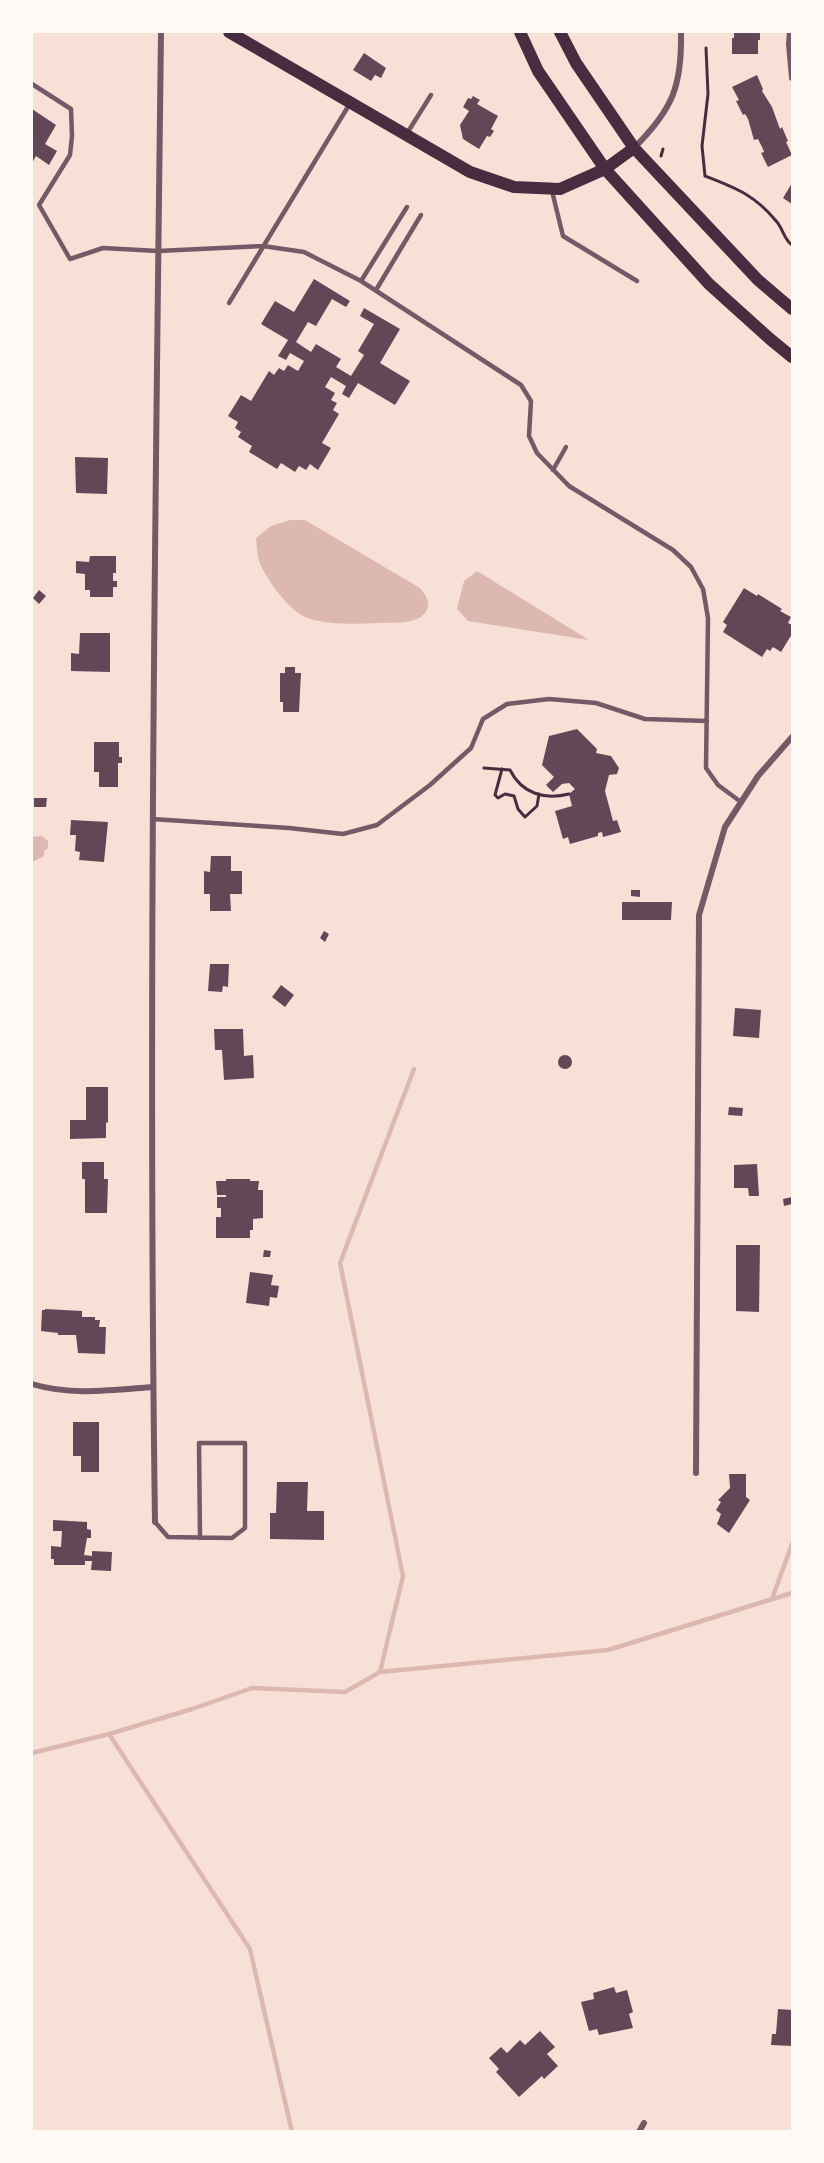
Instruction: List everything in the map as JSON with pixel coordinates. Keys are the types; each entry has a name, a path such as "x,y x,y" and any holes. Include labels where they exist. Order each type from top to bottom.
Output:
{"main road":[{"path":"229,32 470,172 514,187 560,189 605,169 634,148"},
{"path":"520,32 538,71 605,169 709,284 792,357"},
{"path":"560,32 576,63 634,148 758,280 792,309"}],"street":[{"path":"155,1522 152,819 160,32"},
{"path":"634,148 658,123 672,99 682,59 681,32"},
{"path":"790,32 792,78"},
{"path":"696,1473 699,915 725,826 758,776 792,737"},
{"path":"32,1384 50,1390 98,1391 153,1387"},
{"path":"639,2132 644,2123"}],"lane":[{"path":"32,84 71,109 70,155 39,205 70,259 103,248 158,251 263,246 304,252 376,290 521,385 531,401 529,436 537,453 568,486 674,550 691,567 703,589 708,618 706,768 718,785 741,802"},
{"path":"406,135 431,95"},
{"path":"229,303 351,103"},
{"path":"551,188 563,236 637,281"},
{"path":"361,281 407,207"},
{"path":"376,290 421,215"},
{"path":"553,470 566,447"},
{"path":"152,819 343,834 377,825 430,784 471,748 483,719 507,704 549,699 596,703 645,719 707,721"},
{"path":"155,1522 168,1537 200,1538 232,1539 245,1528 245,1443 200,1443 200,1538"}],"path":[{"path":"706,48 708,94 702,146 705,176 748,193 777,222 792,245"},
{"path":"484,768 510,770 524,789 539,794 555,797 569,794"},
{"path":"502,769 495,795 498,798 506,794 514,796 518,809 525,817 537,807 539,794"}],"shaded area":[{"path":"290,520 305,520 420,588 428,601 426,612 408,622 396,623 335,623 302,616 273,586 262,568 257,552 256,538 271,526"},
{"path":"477,571 589,640 468,621 457,609 464,581"},
{"path":"42,836 48,841 48,848 44,851 44,856 32,862 32,837"}],"building":[{"path":"734,32 760,32 758,54 732,54"},
{"path":"364,53 386,68 381,78 375,75 371,81 353,70"},
{"path":"757,75 780,129 782,127 792,155 768,167 761,153 764,152 763,149 758,139 754,140 748,119 745,114 743,115 736,101 739,100 732,87"},
{"path":"473,96 480,100 477,104 498,116 491,129 494,131 490,137 487,136 479,149 463,139 460,125 469,111 463,107 468,98 471,99"},
{"path":"32,109 56,125 45,144 57,151 49,165 36,156 32,163"},
{"path":"792,183 792,204 783,198"},
{"path":"314,279 350,301 346,307 332,299 316,326 308,322 296,342 311,352 316,344 341,359 336,367 351,376 364,355 358,351 374,324 360,316 364,308 400,329 380,363 410,381 395,405 358,383 349,398 342,394 346,386 331,377 325,387 335,393 331,400 337,403 333,410 339,414 322,443 331,448 318,470 310,464 306,470 299,466 295,472 281,463 277,469 249,452 252,446 238,437 241,432 235,428 238,422 228,416 241,395 251,401 269,371 274,375 279,368 284,371 288,365 298,371 304,361 290,353 286,360 278,356 288,340 261,324 275,301 294,312"},
{"path":"75,457 108,458 107,494 76,493"},
{"path":"90,556 116,556 116,573 113,573 113,581 117,581 117,587 113,587 113,597 90,597 90,590 85,590 85,574 76,573 76,561 89,562"},
{"path":"744,588 757,596 758,594 791,617 788,623 792,625 792,634 781,652 773,647 770,651 767,649 762,657 723,632 727,625 723,622"},
{"path":"39,590 46,596 39,604 33,598"},
{"path":"80,633 110,633 110,672 71,671 71,653 79,654"},
{"path":"285,667 295,667 295,673 301,673 299,712 283,712 283,702 280,702 280,673 285,673"},
{"path":"577,729 597,749 596,753 611,756 619,768 617,774 609,775 605,791 613,821 617,820 621,832 603,837 602,832 598,833 598,836 570,844 568,837 563,839 555,811 572,806 569,794 575,789 569,783 562,784 553,792 546,785 554,777 542,765 549,736"},
{"path":"94,742 119,742 119,757 122,757 122,763 118,763 118,787 99,787 99,772 94,772"},
{"path":"34,798 47,798 46,807 34,807"},
{"path":"71,820 108,822 104,862 79,860 80,852 75,851 76,835 70,835"},
{"path":"211,856 231,856 231,871 242,871 242,894 230,894 231,911 210,911 210,894 204,894 204,871 210,872"},
{"path":"631,890 640,890 640,897 631,896"},
{"path":"622,902 672,902 671,920 622,920"},
{"path":"324,931 329,934 325,942 320,938"},
{"path":"210,964 229,964 228,987 223,986 222,992 208,991"},
{"path":"281,985 294,995 285,1007 272,997"},
{"path":"735,1008 761,1010 759,1038 733,1036"},
{"path":"214,1029 243,1029 244,1056 253,1055 254,1078 224,1080 222,1050 215,1050"},
{"path":"562,1055 568,1055 572,1062 568,1069 562,1069 558,1065 558,1059"},
{"path":"86,1087 108,1087 106,1138 70,1139 70,1120 86,1120"},
{"path":"729,1107 743,1108 742,1116 728,1115"},
{"path":"82,1162 104,1162 104,1179 108,1179 107,1213 85,1213 85,1179 82,1179"},
{"path":"757,1164 759,1196 749,1196 748,1188 734,1188 734,1165"},
{"path":"226,1179 259,1181 258,1190 263,1190 263,1218 253,1219 250,1238 216,1238 216,1217 221,1217 221,1208 217,1208 217,1197 226,1197 226,1195 217,1195 216,1181 226,1181"},
{"path":"792,1197 792,1204 784,1206 783,1199"},
{"path":"736,1245 760,1245 759,1312 736,1311"},
{"path":"264,1250 271,1251 270,1257 263,1257"},
{"path":"250,1272 273,1275 271,1285 279,1286 277,1298 270,1297 269,1306 246,1303"},
{"path":"42,1310 82,1311 82,1317 95,1317 95,1320 100,1320 99,1327 106,1327 105,1354 78,1353 76,1335 58,1335 58,1333 41,1331"},
{"path":"73,1422 99,1422 99,1472 81,1472 81,1456 73,1456"},
{"path":"729,1474 746,1474 746,1497 750,1500 729,1533 717,1524 721,1514 716,1510 721,1502 718,1500 730,1488"},
{"path":"277,1482 308,1482 307,1511 324,1511 324,1540 270,1539 270,1513 276,1513"},
{"path":"53,1520 87,1522 87,1529 91,1530 91,1538 87,1538 84,1555 92,1556 92,1551 112,1552 111,1571 91,1570 92,1561 85,1561 85,1565 54,1565 54,1559 51,1559 51,1546 61,1547 62,1531 53,1531"},
{"path":"614,1987 616,1993 627,1990 633,2012 629,2014 633,2028 599,2035 597,2029 589,2031 581,2002 594,1999 593,1993"},
{"path":"778,2009 792,2010 792,2046 771,2045 772,2034 776,2034"},
{"path":"540,2031 555,2047 547,2054 558,2066 544,2079 542,2076 519,2097 496,2072 499,2069 489,2058 501,2047 507,2053 520,2040 525,2045"}],"waterway":[{"path":"380,1672 403,1576 340,1263 414,1069"},
{"path":"772,1599 792,1544"},
{"path":"32,1753 109,1734 252,1688 345,1692 380,1672 608,1650 792,1593"},
{"path":"109,1734 250,1949 292,2132"}]}
